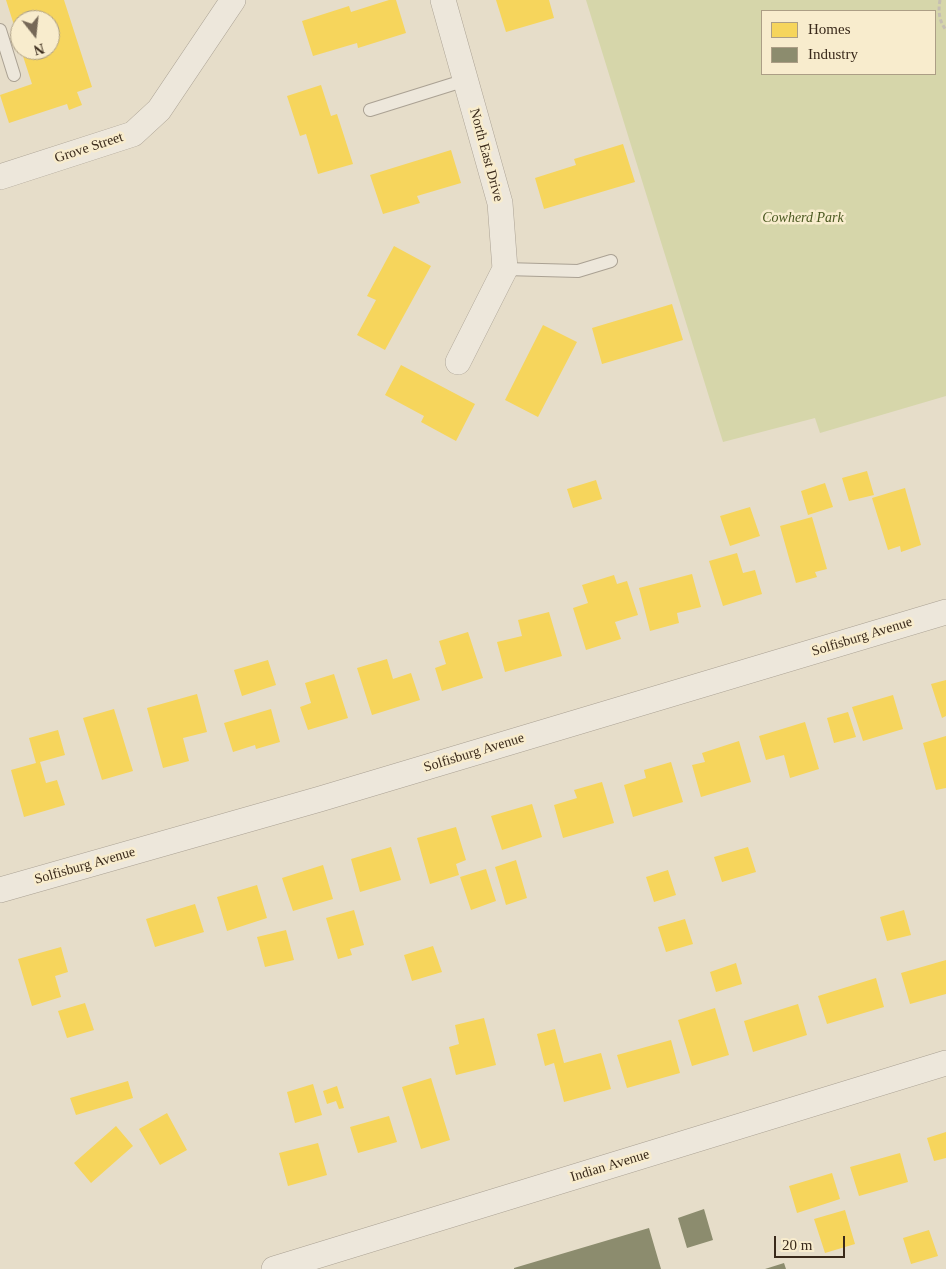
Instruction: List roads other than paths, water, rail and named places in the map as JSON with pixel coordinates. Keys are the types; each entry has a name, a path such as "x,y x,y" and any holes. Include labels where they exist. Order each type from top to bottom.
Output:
{"street":[{"name":"Grove Street","path":"0,177 133,134 158,110 233,0"},
{"name":"North East Drive","path":"443,0 500,203 505,269"},
{"path":"458,362 505,269"},
{"name":"Solfisburg Avenue","path":"0,890 320,799 946,612"},
{"name":"Indian Avenue","path":"274,1269 946,1063"}],"lane":[{"path":"0,30 14,75"},
{"path":"370,110 466,80"},
{"path":"505,269 578,271 612,261"}],"park label":[{"name":"Cowherd Park","path":"803,218"}]}
